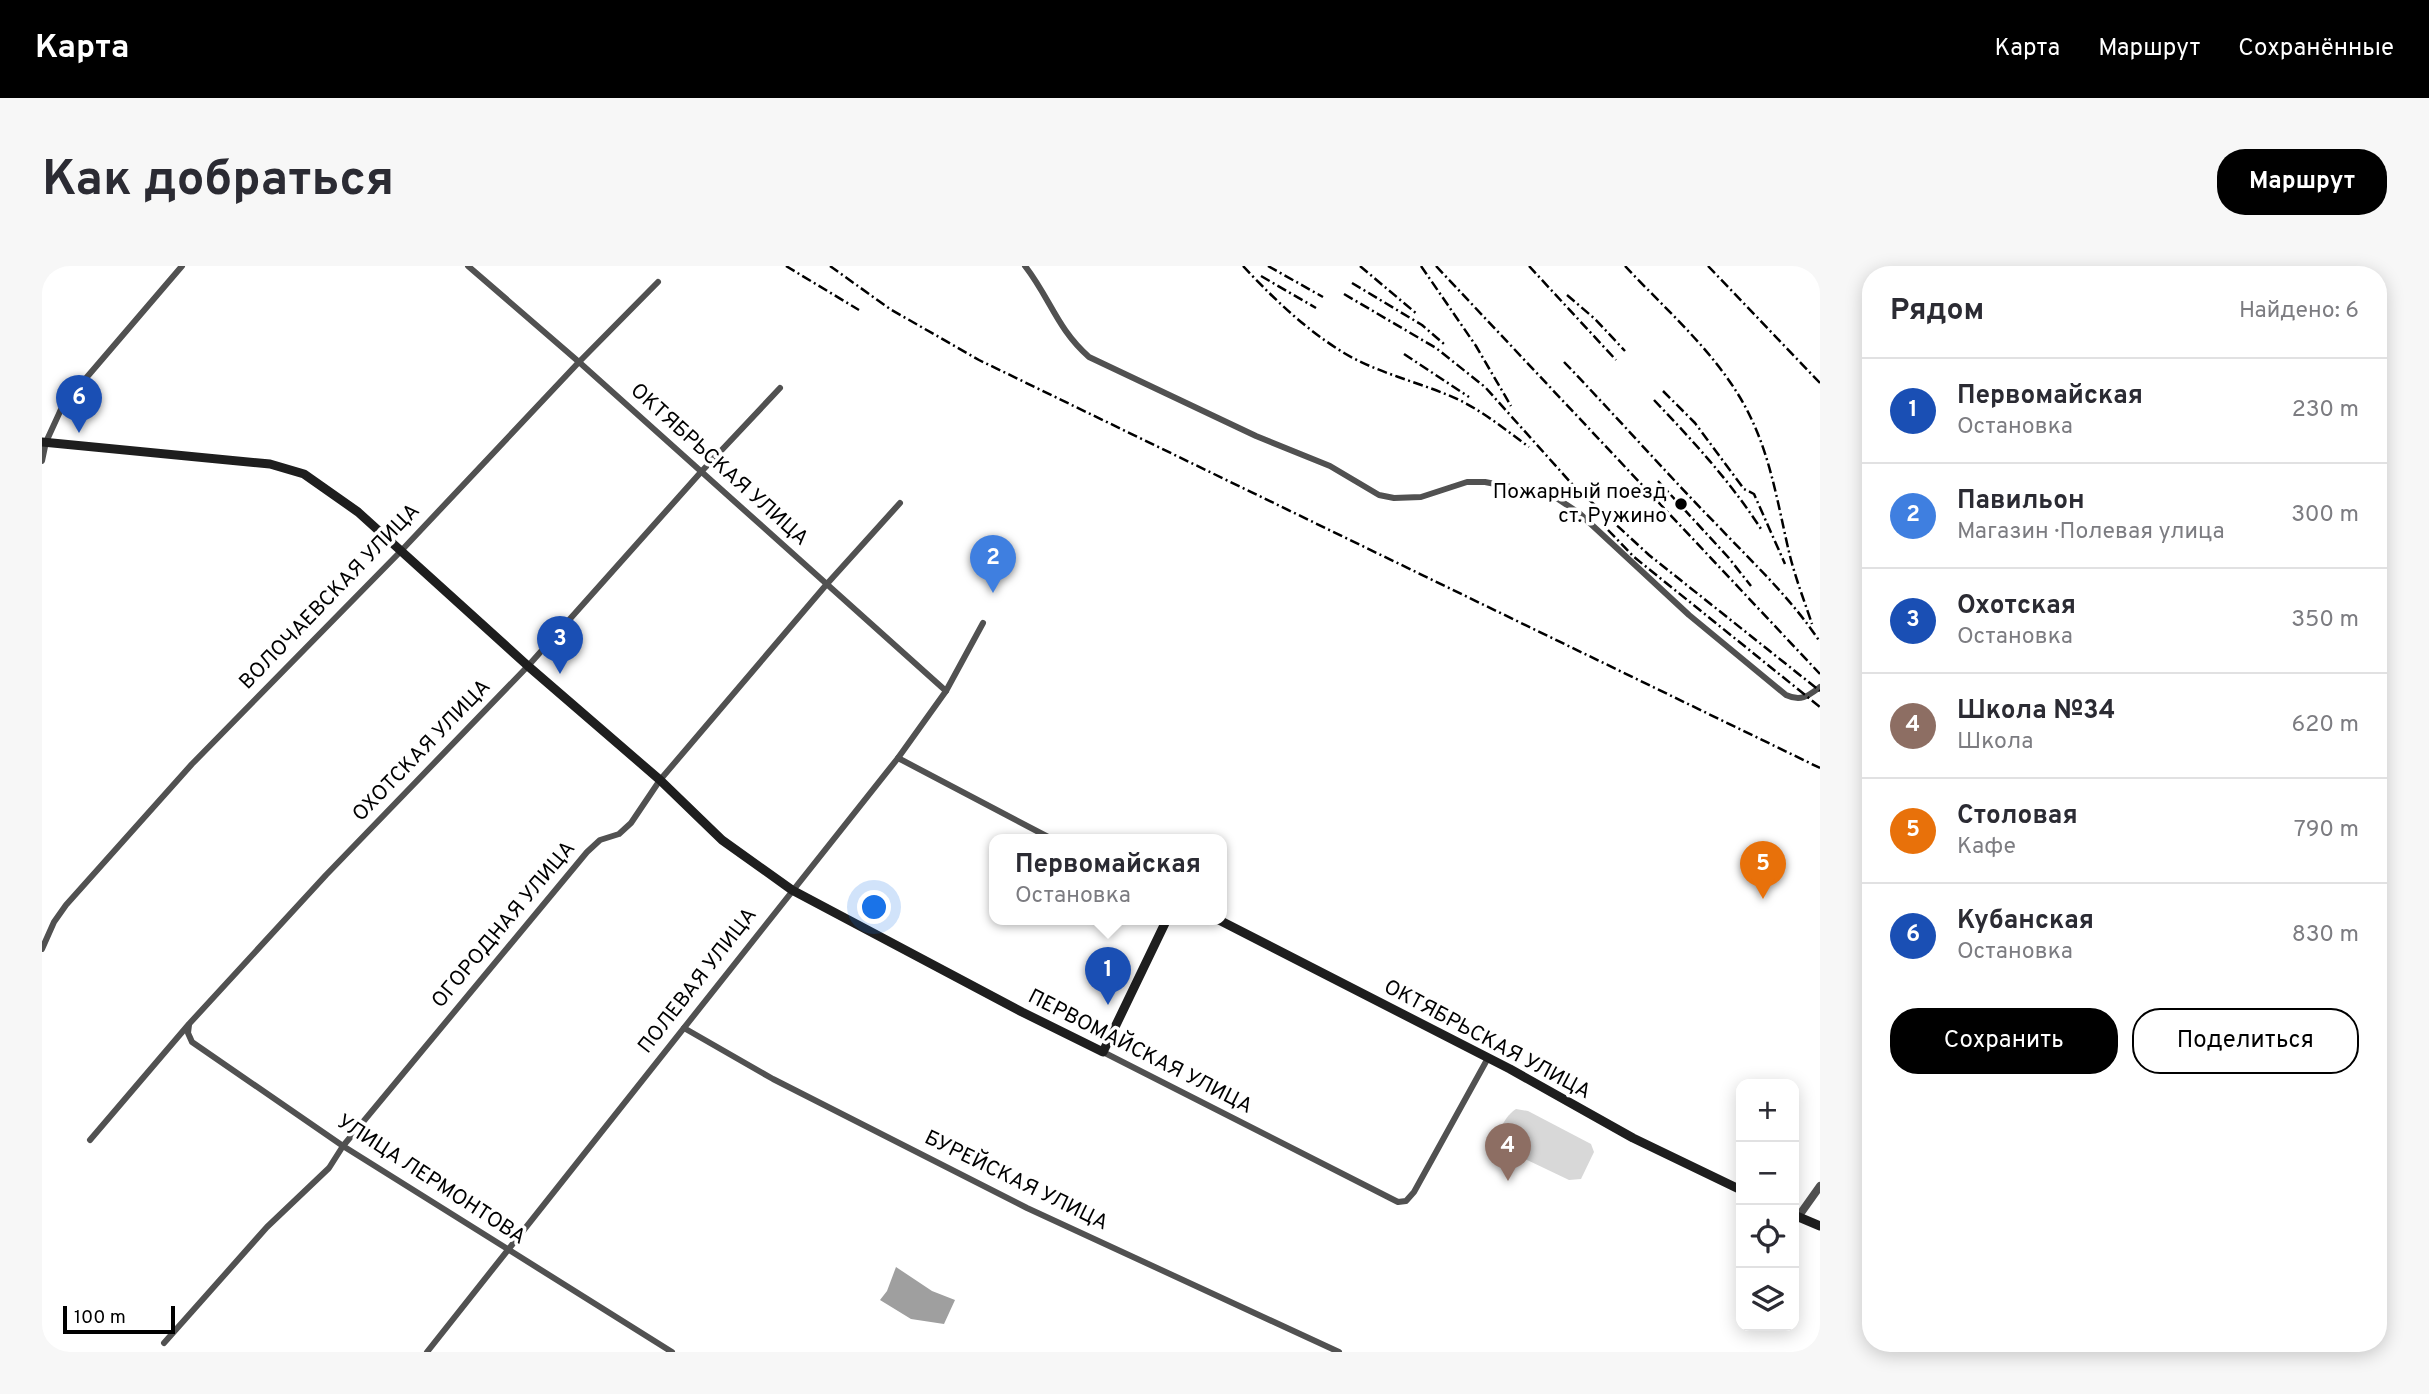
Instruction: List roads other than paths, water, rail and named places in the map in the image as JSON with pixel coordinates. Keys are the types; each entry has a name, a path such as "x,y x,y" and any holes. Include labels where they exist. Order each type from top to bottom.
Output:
{"main road":[{"name":"ПЕРВОМАЙСКАЯ УЛИЦА","path":"44,442 270,464 296,470 313,479 358,512 528,666 660,780 722,839 792,890 1103,1052"},
{"name":"ОКТЯБРЬСКАЯ УЛИЦА","path":"1227,924 1488,1058 1633,1138 1736,1188"},
{"path":"1103,1052 1164,925"},
{"path":"1799,1217 1820,1226"}],"street":[{"path":"42,461 44,442 63,405 182,266"},
{"name":"ОКТЯБРЬСКАЯ УЛИЦА","path":"468,266 946,691"},
{"path":"1026,266 1067,336 1089,357 1256,436 1330,466 1379,495 1394,498 1421,497 1467,482 1552,495 1579,513 1689,615 1786,695 1805,699 1820,687"},
{"name":"ВОЛОЧАЕВСКАЯ УЛИЦА","path":"42,949 54,922 66,905 192,764 401,551 658,282"},
{"name":"ОХОТСКАЯ УЛИЦА","path":"90,1140 189,1024 326,875 528,666 701,472 780,388"},
{"name":"ОГОРОДНАЯ УЛИЦА","path":"164,1343 267,1227 329,1167 343,1146 587,852 600,840 619,834 631,823 660,780 826,585 900,503"},
{"name":"ПОЛЕВАЯ УЛИЦА","path":"427,1352 898,758 946,691 983,623"},
{"path":"898,758 1042,834"},
{"name":"УЛИЦА ЛЕРМОНТОВА","path":"189,1024 188,1033 192,1042 343,1146 671,1352"},
{"name":"БУРЕЙСКАЯ УЛИЦА","path":"684,1028 774,1079 1027,1208 1339,1352"},
{"name":"ПЕРВОМАЙСКАЯ УЛИЦА","path":"1103,1052 1398,1202 1406,1201 1414,1192 1488,1058"},
{"path":"1799,1212 1820,1186"}],"railway":[{"path":"786,266 859,310"},
{"path":"830,266 890,309 979,360 1820,768"},
{"path":"1243,266 1290,313 1344,353 1382,371 1459,400 1490,418 1529,447"},
{"path":"1268,266 1323,297"},
{"path":"1360,266 1417,314"},
{"path":"1421,266 1476,346 1511,406"},
{"path":"1436,266 1820,674"},
{"path":"1529,266 1616,360"},
{"path":"1625,266 1709,354 1749,414 1768,465 1791,561 1812,624"},
{"path":"1708,266 1820,383"},
{"path":"1261,276 1316,308"},
{"path":"1352,283 1422,325 1444,344"},
{"path":"1344,294 1436,348 1485,387 1572,484 1649,555 1820,691"},
{"path":"1567,295 1595,319 1625,351"},
{"path":"1404,354 1469,397"},
{"path":"1564,362 1772,582 1820,642"},
{"path":"1663,391 1695,423 1744,489 1754,494 1785,564"},
{"path":"1654,400 1724,478 1761,529"},
{"path":"1658,481 1751,586"},
{"path":"1608,530 1634,557 1820,707"}],"place":[{"name":"Кубанская","path":"79,433"},
{"name":"Пожарный поезд ст. Ружино","path":"1681,504"},
{"name":"Павильон","path":"993,593"},
{"name":"Охотская","path":"560,674"},
{"name":"Столовая","path":"1763,899"},
{"name":"Первомайская","path":"1108,1005"},
{"name":"Школа №34","path":"1508,1181"}]}
